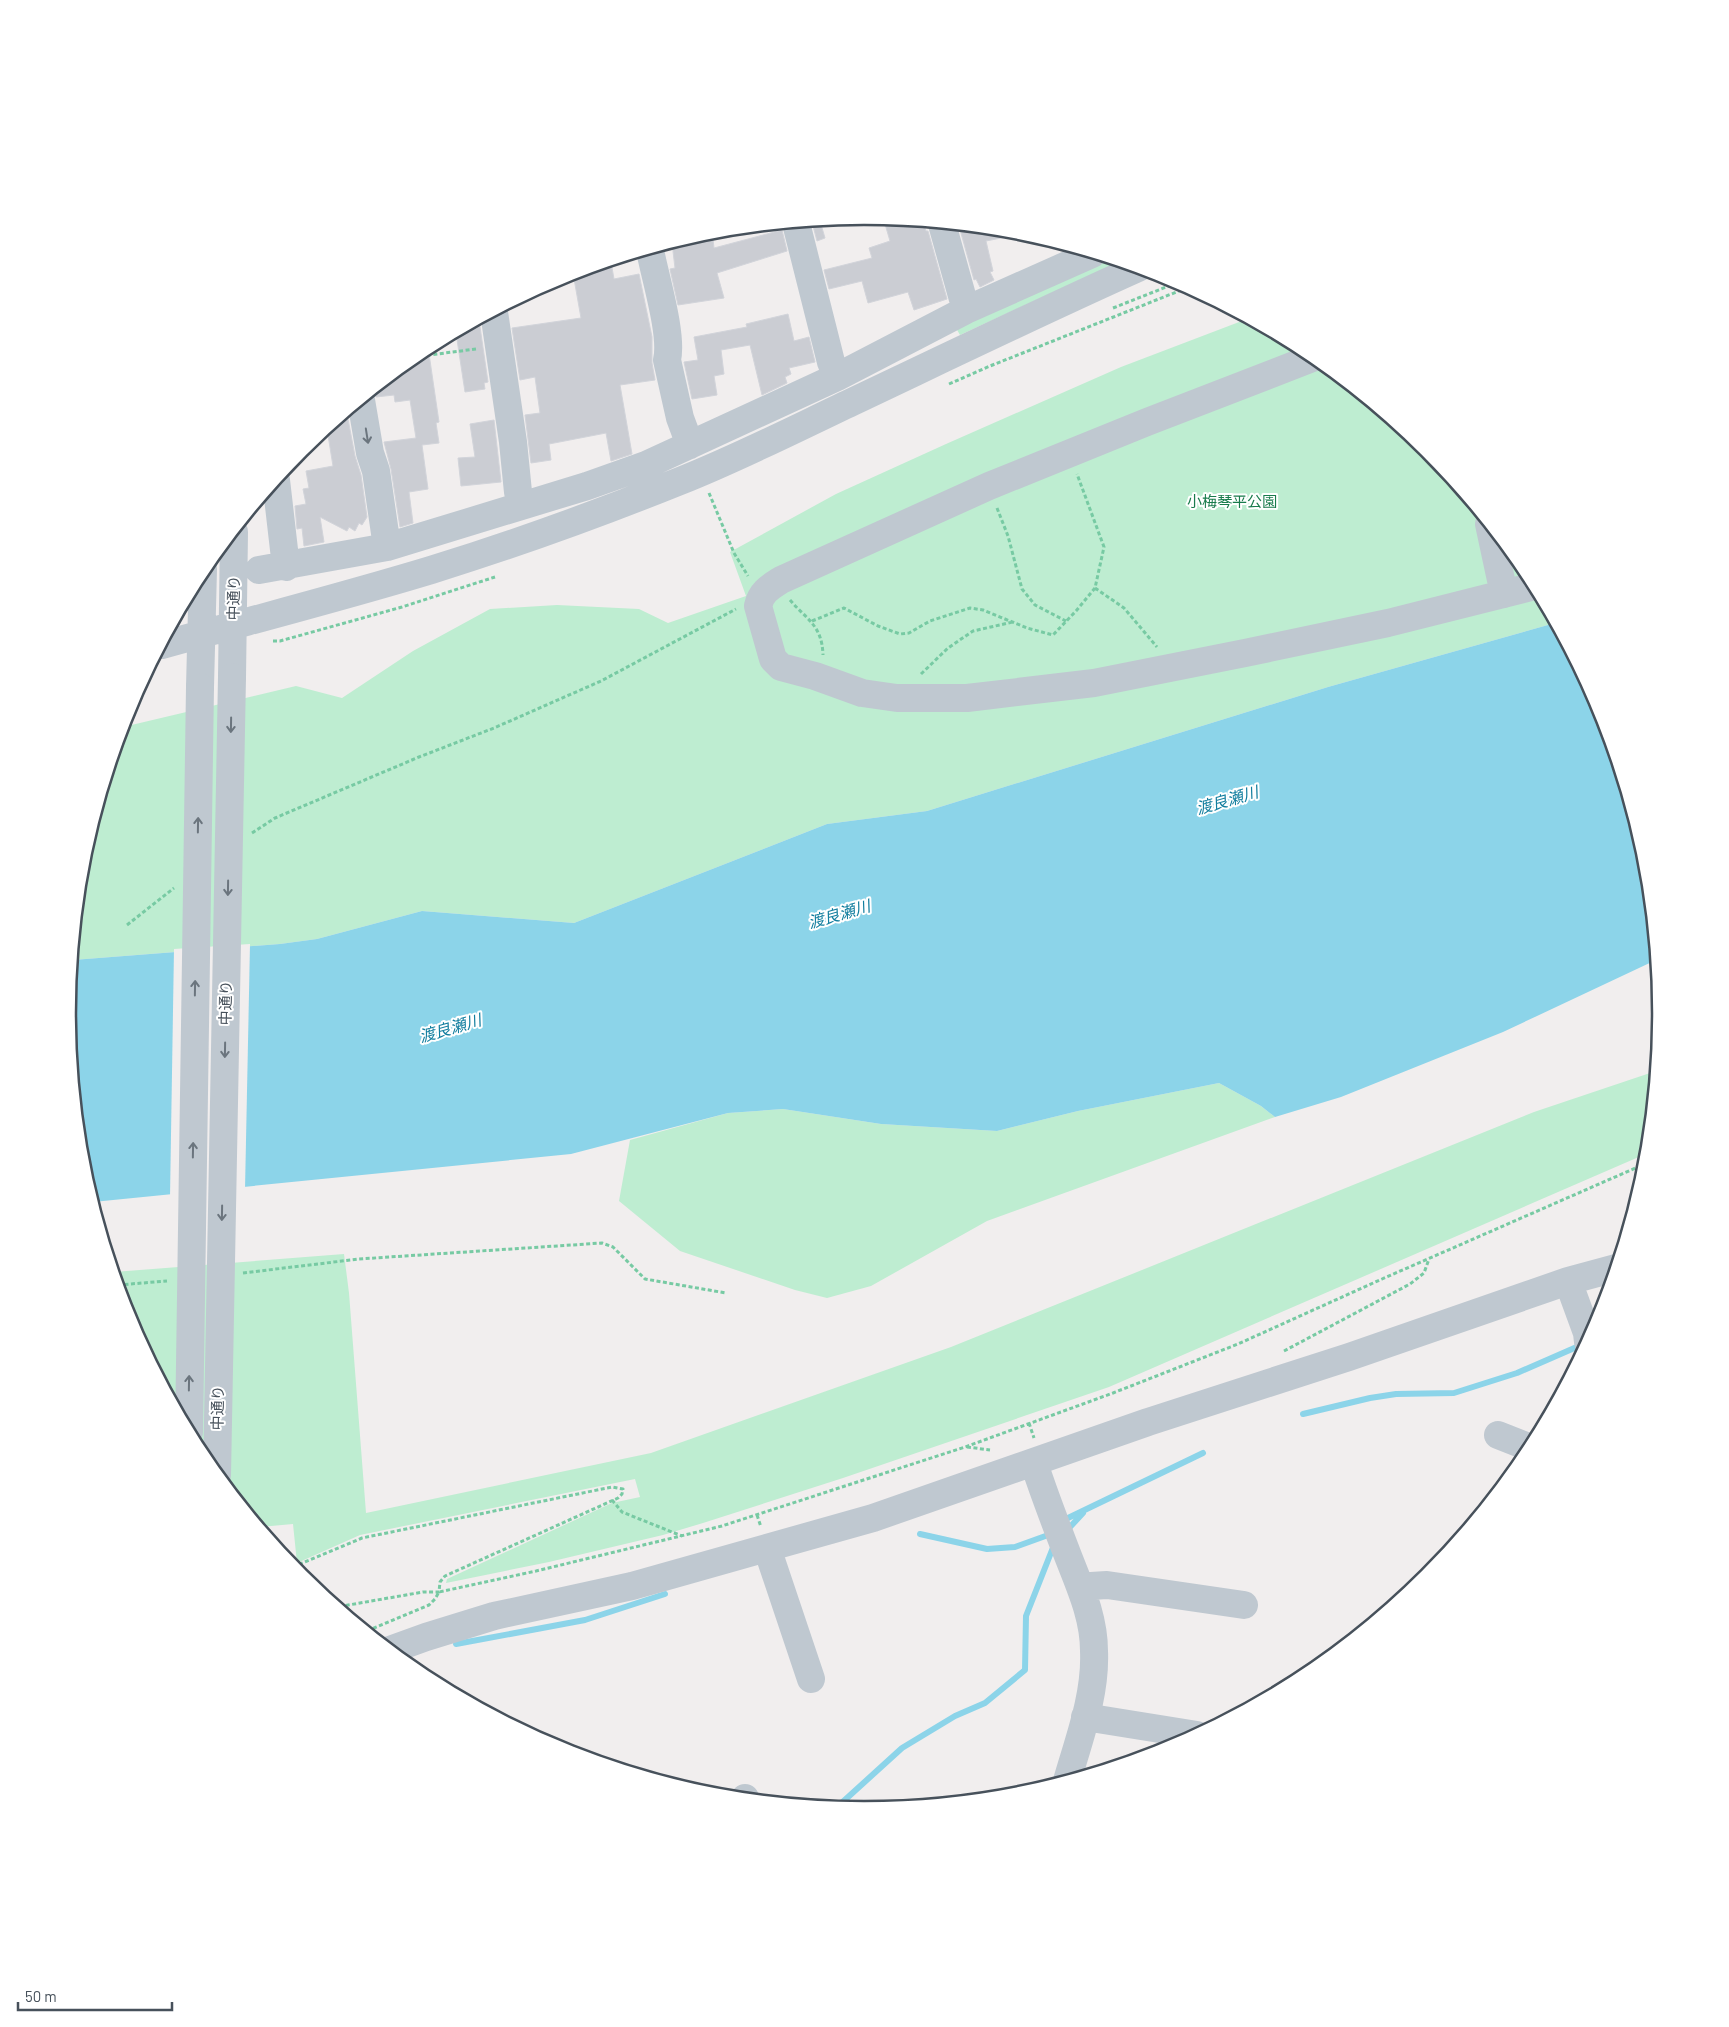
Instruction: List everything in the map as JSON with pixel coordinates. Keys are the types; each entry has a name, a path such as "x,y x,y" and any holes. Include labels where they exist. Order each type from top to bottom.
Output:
{"street":[{"path":"797,229 831,362 837,377"},
{"path":"944,230 966,310"},
{"path":"651,255 669,352 667,360 680,418 690,445"},
{"path":"259,570 286,567 387,547 587,486 646,464 837,377 966,310 1085,257"},
{"path":"170,643 233,624 269,617 474,556 552,530 680,481 736,458 1031,316 1130,272"},
{"path":"495,318 513,442 518,492 524,505"},
{"path":"1306,361 989,486 781,580 764,592 760,597 758,606 773,659 781,667 815,676 862,693 897,698 967,698 1094,683 1172,668 1379,625 1527,588"},
{"path":"362,407 370,453 376,471 387,547"},
{"path":"277,489 286,567"},
{"path":"1492,536 1504,594"},
{"name":"中通り","path":"217,1463 234,541"},
{"name":"中通り","path":"189,1419 203,586"},
{"path":"397,1647 426,1636 494,1616 632,1586 764,1536 873,1518 1148,1422 1350,1357 1568,1281 1610,1270"},
{"path":"1568,1281 1586,1329"},
{"path":"1498,1435 1524,1445"},
{"path":"1034,1463 1082,1590 1092,1626 1094,1652 1092,1679 1085,1717 1069,1775"},
{"path":"764,1536 811,1679"},
{"path":"1082,1590 1091,1586 1107,1585 1244,1605"},
{"path":"1085,1717 1185,1733"}],"path":[{"path":"432,355 499,346"},
{"path":"812,621 844,608 878,626 900,634 909,633 930,621 970,608 983,610 1053,635 1095,588 1104,547 1069,453"},
{"path":"989,486 1008,536 1022,589 1035,605 1066,621"},
{"path":"252,834 275,818 601,682 760,597 734,553 711,496"},
{"path":"781,580 783,592 796,608 812,621 819,633 823,652 822,664 815,676"},
{"path":"1095,588 1124,608 1172,668"},
{"path":"918,698 918,677 925,668 935,662 948,648 973,631 1013,622"},
{"path":"127,925 175,887"},
{"path":"345,1606 423,1592 439,1592 536,1572 682,1537 758,1515 965,1447 1238,1344 1638,1167"},
{"path":"238,1273 359,1259 602,1243 613,1247 645,1278 726,1293"},
{"path":"1278,1355 1410,1284 1424,1273 1430,1258"},
{"path":"125,1284 169,1280"},
{"path":"1029,1423 1032,1432"},
{"path":"300,1564 362,1538 612,1487 622,1489 622,1494 612,1500 445,1576 440,1582 436,1600 429,1606 373,1629"},
{"path":"612,1500 622,1512 682,1537"},
{"path":"758,1515 764,1536"}],"green space":[{"path":"1102,262 1112,265 960,335 956,328"},
{"name":"小梅琴平公園","path":"1241,321 1259,331 1302,358 1344,388 1422,456 1490,534 1520,576 1550,624 1328,687 927,811 827,824 574,923 422,911 317,939 280,944 78,960 91,860 103,809 131,725 296,686 342,698 413,651 490,609 557,605 639,609 668,623 746,596 730,552 836,494 1121,367"},
{"path":"1650,1073 1640,1157 1109,1387 843,1478 663,1535 549,1562 446,1583 447,1579 612,1503 640,1497 635,1479 360,1535 299,1562 297,1560 293,1524 267,1526 239,1493 209,1451 182,1408 136,1315 120,1272 344,1254 349,1293 366,1513 651,1453 951,1347 1534,1112"},
{"path":"1219,1083 1261,1106 1275,1117 987,1221 871,1286 827,1298 795,1290 680,1251 619,1201 630,1140 728,1113 783,1109 881,1124 997,1131 1078,1111"}],"water":[{"name":"渡良瀬川","path":"1550,624 1593,712 1611,760 1626,809 1638,860 1646,911 1651,962 1503,1032 1341,1097 1275,1117 1261,1106 1219,1083 1078,1111 997,1131 881,1124 783,1109 728,1113 571,1154 99,1201 91,1167 83,1116 78,1065 76,1014 78,960 280,944 317,939 422,911 574,923 827,824 927,811 1328,687"}],"pier":[{"path":"250,944 245,1190 170,1197 174,949"}],"building":[{"path":"886,226 925,228 928,231 947,299 914,310 908,292 868,303 862,281 829,289 824,270 872,258 869,248 890,241"},
{"path":"813,227 822,227 825,238 817,241"},
{"path":"782,230 787,251 717,273 724,298 678,305 670,269 675,268 673,249 713,240 714,248"},
{"path":"960,231 1003,238 986,241 993,271 990,272 994,280 980,287 976,279 974,280"},
{"path":"612,267 614,279 639,274 652,337 652,363 655,380 620,385 632,454 611,461 606,433 549,444 551,460 531,463 525,415 540,413 535,377 520,380 512,328 581,318 574,281"},
{"path":"788,314 794,341 809,337 815,362 789,368 791,374 785,377 787,383 762,395 750,345 721,350 724,374 714,376 717,395 692,399 684,362 698,360 694,337 747,327 746,324"},
{"path":"480,326 488,382 484,383 485,389 465,392 457,339"},
{"path":"429,356 439,422 436,423 439,443 422,445 428,489 409,492 413,523 400,527 391,469 384,442 416,438 410,400 395,402 394,395 376,397 385,388"},
{"path":"347,419 361,475 367,517 362,525 359,523 355,531 349,527 347,531 320,517 324,542 304,546 302,528 297,529 295,506 306,504 303,489 309,488 306,471 333,466 328,436"},
{"path":"494,420 501,482 461,486 458,458 475,457 470,424"}],"waterway":[{"path":"1303,1414 1370,1398 1396,1394 1454,1393 1517,1373 1578,1346"},
{"path":"1068,1518 1203,1453"},
{"path":"1070,1527 1083,1513"},
{"path":"920,1534 987,1549 1015,1547 1051,1534"},
{"path":"843,1801 902,1748 955,1716 985,1703 1025,1670 1026,1616 1054,1545"},
{"path":"456,1644 585,1620 665,1594"}]}
